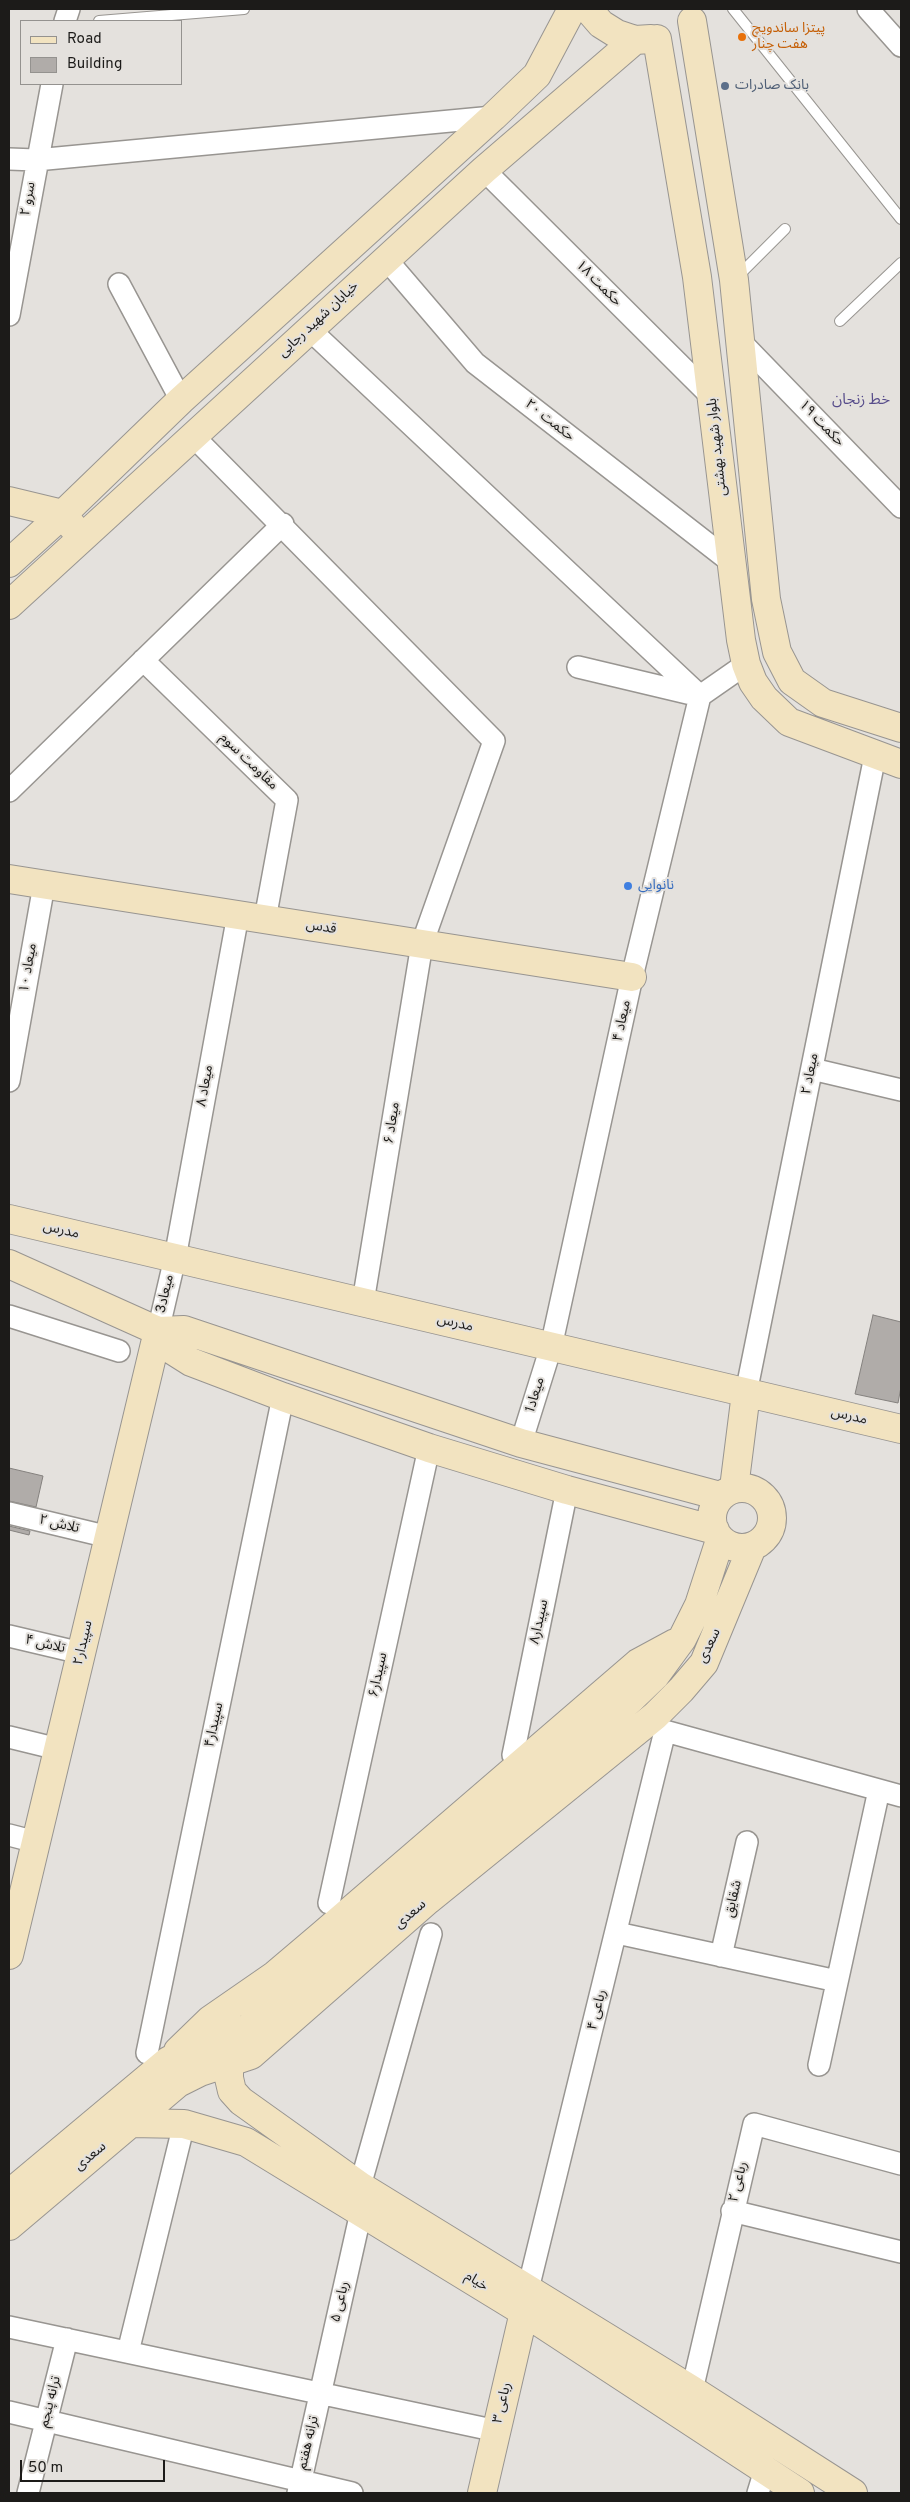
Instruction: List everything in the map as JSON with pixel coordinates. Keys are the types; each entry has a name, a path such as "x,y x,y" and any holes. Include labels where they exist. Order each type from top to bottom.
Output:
{"street":[{"path":"9,563 63,514 181,400 537,75 572,9"},
{"path":"588,9 601,24 617,34 646,39"},
{"path":"868,9 901,46"},
{"path":"697,15 734,280 766,599 777,652 792,682 823,703 901,728"},
{"name":"خیابان شهید رجایی","path":"9,605 484,170 646,39 676,33 697,15"},
{"name":"بلوار شهید بهشتی","path":"646,39 697,277 713,398 731,562 746,664 753,682 764,698 789,722 875,756 901,764"},
{"name":"سرو ۲","path":"9,314 36,160 52,85"},
{"path":"9,159 36,160 493,117"},
{"name":"حکمت ۱۸","path":"484,170 713,398"},
{"name":"حکمت ۲۰","path":"386,259 475,363 731,562"},
{"path":"697,277 734,280"},
{"path":"119,284 181,400"},
{"path":"309,329 700,696"},
{"name":"حکمت ۱۹","path":"741,342 901,506"},
{"path":"9,791 283,524 194,437"},
{"path":"9,501 63,514 82,538"},
{"name":"میعاد ۶","path":"283,524 494,741 422,944 363,1302"},
{"name":"مقاومت سوم","path":"143,660 287,800 265,919"},
{"path":"578,667 700,696 746,664"},
{"name":"میعاد ۴","path":"551,1347 632,977 700,696"},
{"name":"میعاد ۲","path":"746,1393 875,756"},
{"name":"قدس","path":"9,879 632,977"},
{"name":"میعاد ۱۰","path":"9,1081 44,884"},
{"name":"میعاد ۸","path":"175,1258 238,915"},
{"path":"812,1069 901,1090"},
{"name":"مدرس","path":"9,1220 901,1429"},
{"name":"میعاد3","path":"158,1331 175,1258"},
{"path":"9,1264 158,1331 184,1330 521,1443 727,1492 753,1489 767,1500 773,1518 767,1535 752,1546 734,1548 718,1535 712,1526 712,1510 727,1492 746,1393"},
{"path":"9,1316 119,1350"},
{"path":"158,1331 172,1350 191,1362 284,1397 429,1448 718,1535"},
{"name":"سپیدار۲","path":"9,1955 158,1331"},
{"name":"میعاد1","path":"521,1443 551,1347"},
{"name":"سپیدار۴","path":"158,2057 284,1397"},
{"name":"سپیدار۶","path":"329,1903 429,1448"},
{"name":"سپیدار۸","path":"513,1755 567,1490"},
{"name":"تلاش ۲","path":"9,1513 109,1537"},
{"name":"سعدی","path":"9,2194 158,2057 227,2039 248,2028 630,1700 655,1676 682,1639 699,1605 718,1535"},
{"name":"سعدی","path":"9,2226 178,2083 200,2072 229,2064 251,2055 428,1900 629,1739 662,1710 704,1663 752,1546"},
{"name":"تلاش ۴","path":"9,1636 81,1654"},
{"name":"رباعی ۴","path":"526,2301 665,1731 879,1790"},
{"path":"9,1738 58,1749"},
{"path":"819,2065 879,1790 901,1796"},
{"path":"9,1835 36,1842"},
{"name":"شقایق","path":"721,1956 747,1842"},
{"path":"617,1933 837,1981"},
{"name":"رباعی ۵","path":"320,2393 361,2199 431,1934"},
{"name":"خیام","path":"229,2064 229,2078 232,2091 241,2101 361,2199"},
{"path":"220,2133 234,2120 241,2101"},
{"path":"249,2144 256,2125 266,2121"},
{"name":"خیام","path":"131,2123 184,2124 220,2133 249,2144 361,2199 526,2301 692,2390 820,2484 853,2493"},
{"path":"128,2352 184,2124"},
{"name":"رباعی ۲","path":"692,2390 732,2211 754,2124 901,2164"},
{"path":"732,2211 901,2252"},
{"name":"خیام","path":"526,2301 761,2482 800,2493"},
{"name":"رباعی ۳","path":"482,2493 526,2301"},
{"path":"9,2327 496,2431"},
{"name":"ترانه پنجم","path":"28,2493 67,2339"},
{"name":"ترانه هفتم","path":"299,2487 320,2393"},
{"path":"9,2412 299,2487 352,2493"}],"lane":[{"path":"111,20 244,9"},
{"path":"733,9 901,219"},
{"path":"734,280 785,229"},
{"path":"840,321 901,263"}],"building":[{"path":"873,1315 901,1322 901,1387 898,1403 855,1394"},
{"path":"9,1468 43,1476 36,1507 9,1501"},
{"path":"9,1526 30,1531 29,1535 9,1530"}],"place":[{"name":"پیتزا ساندویچ هفت چنار","path":"742,37"},
{"name":"بانک صادرات","path":"725,86"},
{"name":"نانوایی","path":"628,886"}],"district":[{"name":"خط زنجان","path":"861,401"}]}
